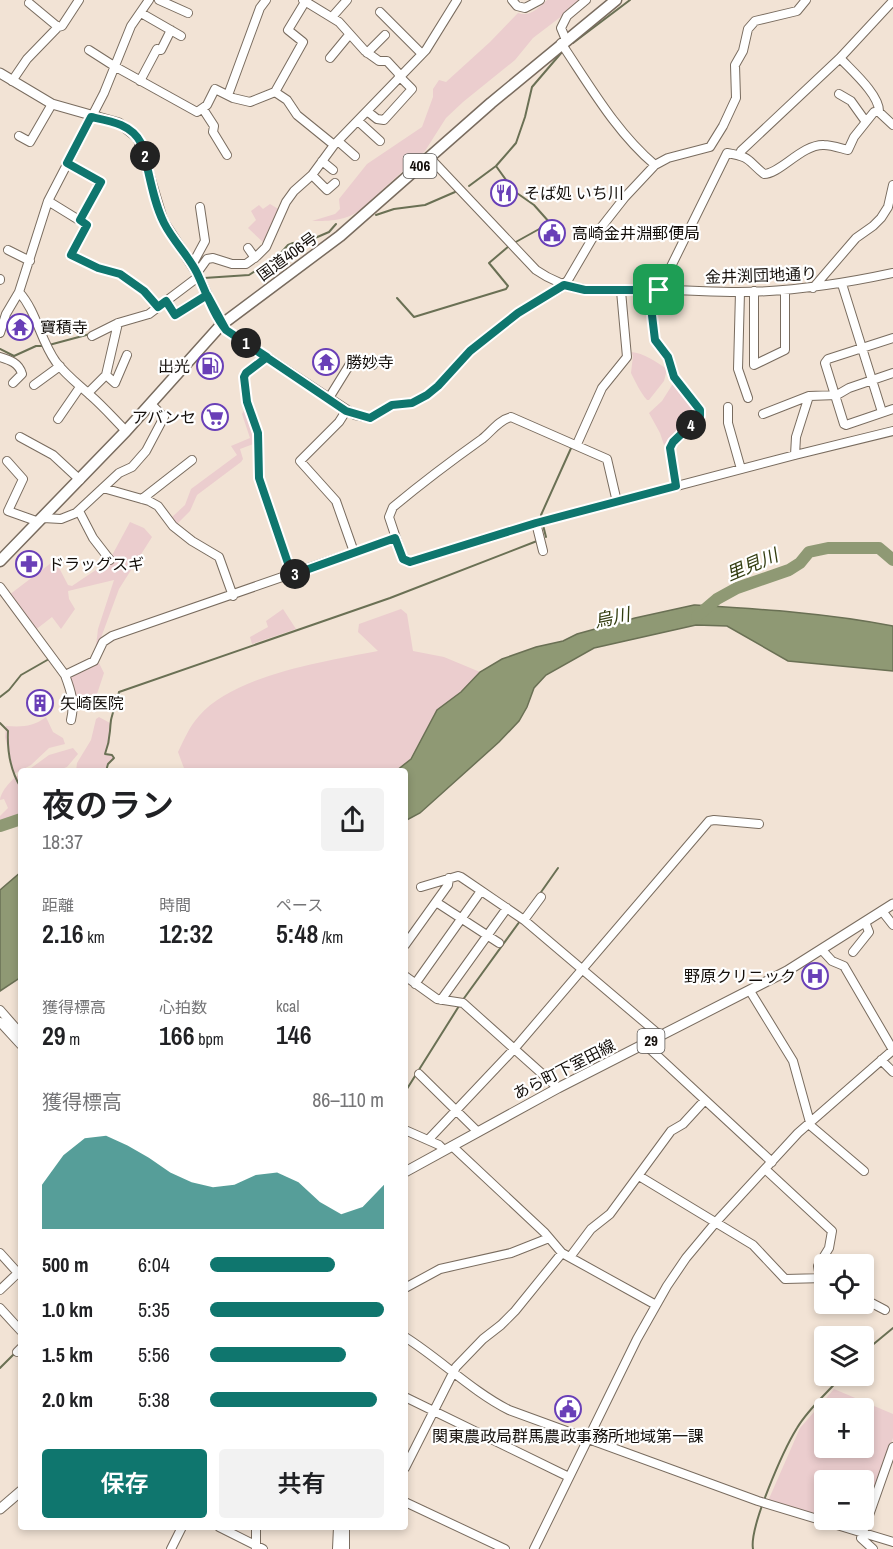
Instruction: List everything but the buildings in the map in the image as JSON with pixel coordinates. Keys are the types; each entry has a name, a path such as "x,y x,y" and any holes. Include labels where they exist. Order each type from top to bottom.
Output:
{"highway":[{"name":"国道406号","path":"0,561 126,431 221,325 340,236 564,41 616,0"}],"main road":[{"path":"0,73 52,104 91,117 119,123 138,138 164,221 196,272 221,325"},
{"name":"あら町下室田線","path":"408,1170 558,1088 750,991 822,950 893,904"},
{"path":"0,1509 18,1494"}],"street":[{"path":"12,81 27,59 58,27 62,26 79,0"},
{"path":"0,333 3,312 19,292 48,201 104,93 131,26 148,0"},
{"path":"159,0 188,14"},
{"path":"228,95 260,8 266,0"},
{"path":"332,17 347,0"},
{"path":"92,336 118,324 149,314 166,301 207,260 213,258 232,264 246,264 255,258 266,247 286,202 312,175 337,143 422,54 457,0"},
{"path":"512,0 517,6 525,9 540,0"},
{"path":"586,0 564,20 561,28 564,41 620,131 655,165"},
{"path":"221,325 346,411 370,418 392,405 416,402 438,386 464,356 510,319 564,285 596,233 655,165 668,158 710,147 736,98 735,65 743,51 750,25 755,21 797,11 806,0"},
{"path":"739,155 840,58 893,1"},
{"path":"89,50 140,81 197,111 203,109 214,89 250,102 275,92 303,42 288,30 308,2 339,22 349,35 379,62 387,61 412,89 384,120 377,119 368,111"},
{"path":"29,3 58,27"},
{"path":"380,12 422,54"},
{"path":"141,13 181,36"},
{"path":"140,81 157,49 161,50 171,30"},
{"path":"330,58 349,35"},
{"path":"368,53 386,35"},
{"path":"840,58 863,82 880,105 879,112"},
{"path":"275,92 287,100 297,115 356,156"},
{"path":"838,94 851,101 866,122"},
{"path":"19,136 30,142 52,104"},
{"path":"203,109 214,126 213,132 227,155"},
{"path":"676,486 670,448 673,442 700,416 700,410 674,377 668,357 655,340 651,307 726,153 750,160 764,174 770,174 790,159 816,146 824,145 848,150 854,137 874,112 879,112"},
{"path":"879,112 893,125"},
{"path":"358,121 380,141"},
{"name":"金井渕団地通り","path":"429,157 536,270 564,285 585,290 740,292 813,288 893,273"},
{"path":"322,161 333,170"},
{"path":"67,163 101,182 80,220"},
{"path":"312,175 327,190 335,183"},
{"path":"813,288 856,238 881,218 888,207 893,185"},
{"path":"48,201 87,225 71,255 98,268 120,274 144,291 158,307"},
{"path":"196,272 205,241 200,207"},
{"path":"248,248 255,258"},
{"path":"8,250 30,261"},
{"path":"842,284 882,412"},
{"path":"754,291 754,365 785,350 785,290"},
{"path":"577,444 602,388 627,357 621,291"},
{"path":"19,292 28,302 46,346 60,366 126,431"},
{"path":"740,292 738,369 748,398"},
{"path":"166,301 175,315 207,295"},
{"path":"88,393 106,375 118,324"},
{"path":"893,338 828,359 825,363 837,395 844,424 893,409"},
{"path":"106,375 115,383 127,355"},
{"path":"0,357 12,361 21,370 22,375 13,383"},
{"path":"267,357 244,377 247,402 258,433 259,478 292,575"},
{"path":"329,398 350,364 373,365"},
{"path":"34,385 60,366"},
{"path":"763,414 809,396 837,395 893,373"},
{"path":"58,419 80,387"},
{"path":"795,455 796,437 809,396"},
{"path":"7,461 22,479 8,511 41,520 62,519 79,511 118,473 132,467 146,451 164,417 151,404"},
{"path":"728,407 728,423 741,470"},
{"path":"346,411 339,422 300,461 336,501 354,552"},
{"path":"617,501 608,459 511,417 505,419 484,438 449,462 393,507 389,517 403,559 410,562 617,501 893,431"},
{"path":"20,437 53,454 80,480"},
{"path":"142,499 192,460"},
{"path":"103,488 158,506 173,526 192,541 219,557 233,596"},
{"path":"79,511 93,538 110,560"},
{"path":"536,523 543,551"},
{"path":"65,675 93,661 103,642 112,636 395,538"},
{"path":"0,587 65,675 72,692 74,706 71,720"},
{"path":"428,1140 515,1048 709,821 759,824"},
{"path":"421,887 449,878 461,877 524,920 656,1032 658,1037"},
{"path":"408,941 448,885 449,878"},
{"path":"481,891 409,982 441,1000 463,1003 558,1088"},
{"path":"524,920 541,897"},
{"path":"436,902 499,943"},
{"path":"441,1000 507,908"},
{"path":"882,911 893,925"},
{"path":"853,952 869,932 865,922"},
{"path":"534,1549 656,1305 686,1258 716,1222 809,1123 893,1050 844,966 832,961 822,950"},
{"path":"750,991 793,1061 809,1123 864,1170"},
{"path":"0,1010 18,1031"},
{"path":"0,1022 18,1043"},
{"path":"647,1043 650,1049 772,1162"},
{"path":"881,1060 893,1072"},
{"path":"419,1074 478,1132"},
{"path":"408,1462 453,1371 483,1338 515,1311 591,1229 610,1214 671,1131 683,1124 705,1100"},
{"path":"408,1131 448,1148 566,1255 656,1305"},
{"path":"765,1169 832,1231 829,1248 825,1254"},
{"path":"639,1176 753,1245 785,1279 814,1277"},
{"path":"408,1286 440,1269 511,1253 549,1238"},
{"path":"0,1253 18,1270"},
{"path":"0,1290 18,1274"},
{"path":"874,1304 885,1310"},
{"path":"0,1308 18,1328"},
{"path":"408,1339 509,1410 764,1503 893,1542"},
{"path":"408,1398 569,1477"},
{"path":"873,1549 861,1538 893,1447"},
{"path":"408,1503 505,1549"},
{"path":"171,1549 180,1530"},
{"path":"225,1530 258,1548"},
{"path":"256,1530 258,1548"},
{"path":"337,1549 338,1530"},
{"path":"345,1530 345,1549"}],"shaded area":[{"path":"547,0 580,0 533,38 515,60 446,118 425,151 361,209 344,218 312,221 335,214 340,209 339,199 367,164 422,127 433,97 433,89 439,80 446,82 518,13 531,13"},
{"path":"270,204 280,210 265,244 248,228 256,220 251,211 259,205 263,209"},
{"path":"631,352 645,356 667,369 664,381 649,400 642,394 631,373 633,356"},
{"path":"674,382 696,410 696,414 664,445 649,413 662,401"},
{"path":"246,407 256,443 240,449 243,459 241,462 197,495 190,511 176,525 171,518 185,505 191,489 237,455 231,446 250,438 242,414"},
{"path":"130,522 144,528 152,537 119,589 95,654 98,629 114,580 68,591 69,599 75,609 61,629 52,617 34,631 9,595 55,560 68,585 72,586 109,561"},
{"path":"694,605 818,615 893,626 893,671 788,661 727,626 696,625 594,648 546,675 534,688 519,721 499,742 420,813 408,819 408,768 400,768 411,759 437,710 461,692 480,672 502,659 635,618"},
{"path":"283,609 296,629 252,644 250,637 268,627 266,621"},
{"path":"401,609 407,614 413,651 444,657 480,672 461,692 437,710 410,759 400,768 184,768 178,752 195,720 215,702 234,690 282,672 378,651 358,632 359,624"},
{"path":"99,663 104,673 92,709 76,707 74,690 67,676"},
{"path":"46,717 53,732 63,738 65,744 49,748 31,765 18,768 18,772 14,774 5,737 6,726 27,726"},
{"path":"99,717 110,723 110,743 105,754 114,756 114,760 108,764 107,768 76,768 91,740 96,719"},
{"path":"73,748 78,754 64,768 31,768 49,755"},
{"path":"18,776 18,820 0,826 0,816 8,808 4,799 0,800 1,796"},
{"path":"18,875 18,979 0,991 0,890"},
{"path":"834,1389 855,1398 826,1398"},
{"path":"874,1406 893,1414 893,1438 874,1497 874,1470 814,1470 814,1514 768,1501 800,1428 814,1412 814,1458 874,1458"}],"waterway":[{"path":"573,43 630,0"},
{"path":"469,186 496,166 516,143 532,87 562,52"},
{"path":"496,166 514,191 534,205 550,223 514,243"},
{"path":"376,215 394,209 425,205 455,192"},
{"path":"204,278 249,275 277,257 288,245 308,241 329,232 336,224"},
{"path":"397,298 414,317 506,289 508,286 489,263 509,246"},
{"path":"49,345 90,334"},
{"path":"0,349 14,356 36,346 43,346"},
{"path":"541,515 572,446"},
{"path":"543,525 546,537"},
{"path":"107,768 114,758 112,755 105,754 119,692 390,598 537,541"},
{"name":"里見川","path":"697,616 717,599 737,588 789,570 800,563 809,552 828,548 879,548 893,560"},
{"path":"0,697 21,675 49,659"},
{"path":"0,723 8,731 10,761 18,782"},
{"path":"0,826 18,820"},
{"path":"539,895 558,868"},
{"path":"462,1001 520,921"},
{"path":"408,1087 459,1006"},
{"path":"874,1344 893,1328"},
{"path":"0,1368 15,1353"},
{"path":"753,1549 756,1524 776,1470 791,1438 807,1414 833,1386"}],"place":[{"name":"そば処 いち川","path":"504,193"},
{"name":"高崎金井淵郵便局","path":"552,233"},
{"name":"寶積寺","path":"20,327"},
{"name":"勝妙寺","path":"326,362"},
{"name":"出光","path":"210,366"},
{"name":"アバンセ","path":"215,417"},
{"name":"ドラッグスギ","path":"29,564"},
{"name":"矢崎医院","path":"40,703"},
{"name":"野原クリニック","path":"815,976"},
{"name":"関東農政局群馬農政事務所地域第一課","path":"568,1409"}],"route":[{"path":"659,290 585,290 564,285 518,313 470,351 427,395 416,402 392,405 375,416 364,418 346,411 329,398 267,357 226,330 221,325 207,295 175,315 166,301 158,307 134,282 120,274 98,268 71,255 87,225 80,220 101,182 67,163 91,117 119,123 134,133 141,143 164,221 197,273 221,325 267,357 244,377 247,402 258,433 259,478 292,575 395,538 403,559 410,562 536,523 676,486 670,448 673,442 700,416 700,410 674,377 668,357 655,340 651,307 659,290"}],"water label":[{"name":"烏川","path":"612,618"}]}
